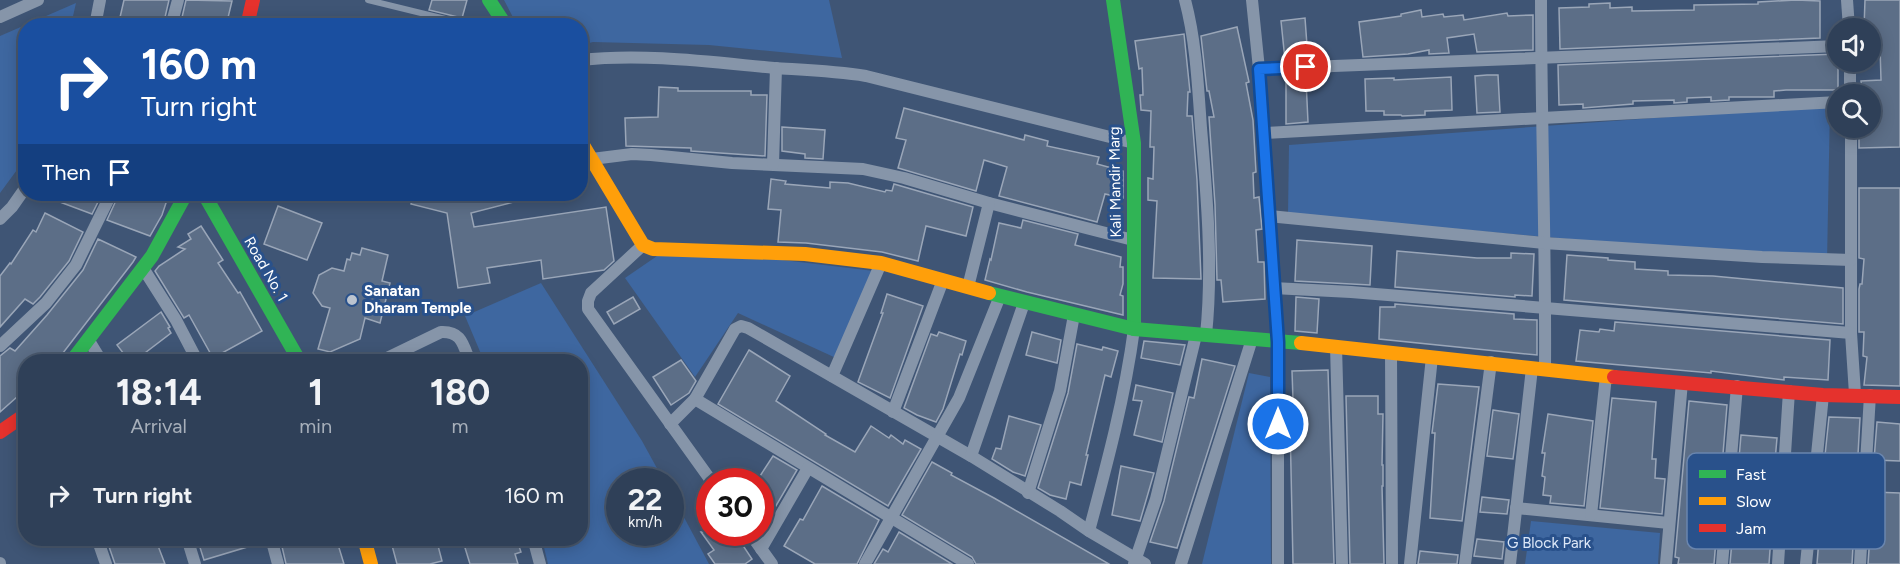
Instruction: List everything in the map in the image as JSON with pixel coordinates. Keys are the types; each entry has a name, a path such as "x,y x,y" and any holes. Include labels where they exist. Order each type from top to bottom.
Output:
{"street":[{"path":"0,16 38,0"},
{"path":"96,18 100,0"},
{"path":"173,18 178,0"},
{"path":"249,18 253,0"},
{"path":"489,0 501,18"},
{"name":"Kali Mandir Marg","path":"1113,0 1134,143 1134,329"},
{"path":"670,424 695,399 735,329 741,326 748,328 971,456 1139,562 1201,335 1208,243 1205,171 1198,87 1189,13 1185,0"},
{"path":"1252,0 1264,133 1278,342 1278,564"},
{"path":"1510,564 1516,508 1539,369 1546,309 1540,119 1541,0"},
{"path":"1847,0 1848,18"},
{"path":"1259,69 1827,46"},
{"path":"588,59 676,59 776,68 829,70 866,76 1134,143"},
{"path":"773,164 776,68"},
{"path":"1264,133 1827,103"},
{"path":"1851,138 1851,333 1855,394"},
{"path":"588,153 643,245 653,249 804,254 881,263 1024,303 1134,329 1336,346 1605,376 1822,395 1855,394 1900,397"},
{"path":"592,159 651,154 732,163 863,169 1133,240"},
{"path":"0,219 18,198"},
{"path":"0,346 46,303 76,265 108,201"},
{"path":"77,354 152,256 182,201"},
{"name":"Road No. 1","path":"208,201 295,354"},
{"path":"968,287 989,203"},
{"path":"1269,216 1544,243 1762,257 1851,260"},
{"path":"643,245 591,293 588,309 702,468"},
{"path":"832,376 881,263"},
{"path":"142,268 176,320 194,354"},
{"path":"892,412 943,280"},
{"path":"1273,288 1351,292 1851,333"},
{"path":"865,564 959,398 1000,296"},
{"path":"971,456 1024,303"},
{"path":"1028,493 1060,392 1074,315"},
{"path":"1089,531 1118,415 1134,329"},
{"path":"396,354 441,332 451,332 460,337 467,354"},
{"path":"88,339 97,354"},
{"path":"1181,564 1252,339"},
{"path":"1336,346 1342,564"},
{"path":"1391,352 1392,564"},
{"path":"1410,564 1432,357"},
{"path":"1465,564 1491,362"},
{"path":"1591,515 1605,376"},
{"path":"1666,564 1682,382"},
{"path":"1731,453 1737,386"},
{"path":"1786,453 1790,391"},
{"path":"1817,453 1822,395"},
{"path":"1867,453 1870,395"},
{"path":"695,399 968,564"},
{"path":"0,432 18,420"},
{"path":"761,549 808,468"},
{"path":"1516,508 1669,523"},
{"path":"100,546 106,564"},
{"path":"189,546 195,564"},
{"path":"273,546 278,564"},
{"path":"366,546 371,564"},
{"path":"535,546 540,564"},
{"path":"759,546 772,564"},
{"path":"1722,564 1723,549"},
{"path":"1778,564 1779,549"},
{"path":"1806,564 1807,549"},
{"path":"1860,564 1861,549"}],"lane":[{"path":"368,0 441,18"}],"green space":[{"path":"504,0 829,0 842,58 709,45 588,43 588,18 513,18"},
{"path":"76,3 73,18 41,18"},
{"path":"18,28 18,169 0,193 0,36"},
{"path":"1827,105 1827,138 1829,138 1827,262 1288,214 1289,145"},
{"path":"660,254 766,258 874,271 836,358 738,313 695,377 625,278"},
{"path":"541,283 586,354 481,354 465,316"},
{"path":"588,357 657,468 606,468 606,546 684,546 684,517 696,540 696,546 699,546 709,564 548,564 544,546 588,546"},
{"path":"1249,373 1270,377 1271,564 1202,564"},
{"name":"G Block Park","path":"1531,521 1660,533 1658,564 1525,564"}],"building":[{"path":"124,0 169,0 165,18 120,18"},
{"path":"186,0 232,1 228,18 182,18"},
{"path":"432,0 467,0 462,18 429,10"},
{"path":"1865,0 1900,0 1900,147 1859,148 1859,138 1881,138 1881,84 1861,84 1861,81 1881,80 1881,18 1864,18"},
{"path":"1820,1 1820,38 1560,49 1559,8 1589,7 1589,4 1610,3 1610,8 1632,7 1632,11 1694,10 1694,5 1758,4 1758,2"},
{"path":"1421,10 1422,17 1443,14 1444,17 1463,15 1464,20 1507,13 1508,16 1533,15 1533,50 1477,52 1474,34 1447,38 1449,53 1429,54 1429,50 1363,57 1359,22 1401,16 1401,14"},
{"path":"1305,18 1308,59 1285,60 1281,21"},
{"path":"1237,27 1249,82 1246,83 1253,120 1256,172 1253,173 1254,198 1259,197 1262,229 1256,230 1258,262 1264,262 1265,299 1223,302 1221,280 1217,280 1209,117 1214,117 1209,91 1207,91 1201,36"},
{"path":"1184,34 1190,92 1188,92 1187,116 1192,116 1197,180 1201,279 1153,278 1157,201 1148,200 1148,178 1153,179 1154,147 1150,147 1151,111 1141,110 1142,68 1139,69 1135,41"},
{"path":"1827,54 1827,72 1838,72 1838,84 1827,84 1827,90 1774,91 1774,97 1729,97 1729,100 1711,101 1711,97 1687,98 1687,102 1674,103 1674,100 1633,101 1633,104 1583,108 1583,104 1559,105 1558,65"},
{"path":"1498,75 1500,112 1477,113 1475,76"},
{"path":"1286,76 1297,76 1297,81 1306,80 1308,122 1286,124"},
{"path":"1451,77 1452,110 1425,111 1425,115 1402,116 1384,115 1384,111 1366,111 1365,79"},
{"path":"659,87 678,88 678,91 751,91 751,95 767,95 765,156 691,151 691,148 626,146 625,118 658,117"},
{"path":"904,108 1024,140 1025,135 1048,141 1047,146 1099,157 1097,164 1123,171 1123,198 1105,194 1097,222 999,196 1007,167 984,160 976,191 898,168 906,140 896,138"},
{"path":"782,127 825,130 823,159 805,158 805,154 782,151"},
{"path":"771,179 786,181 785,184 830,188 830,182 848,183 885,192 886,190 892,191 894,184 973,207 966,236 926,226 918,261 882,252 778,242 781,210 768,209"},
{"path":"1859,188 1900,188 1900,386 1864,385 1867,357 1863,356 1864,332 1859,332 1859,289 1862,284 1864,259 1859,258"},
{"path":"57,201 98,201 92,214"},
{"path":"116,201 167,201 162,215 150,236 107,220"},
{"path":"412,201 517,201 471,213 474,227 606,207 614,261 604,270 543,279 541,260 487,268 490,283 458,288 447,213 411,204"},
{"path":"278,206 322,223 307,260 264,244"},
{"path":"45,213 83,232 69,261 40,297 33,304 25,299 0,327 0,276 11,264 33,230 36,232"},
{"path":"1023,220 1078,234 1075,245 1121,257 1123,284 1120,295 1123,296 1123,315 985,280 999,223 1021,228"},
{"path":"201,226 223,260 218,263 238,293 240,292 262,331 220,354 211,354 189,315 184,318 155,271 185,249 178,247 191,239 188,234"},
{"path":"98,239 136,257 62,354 18,354 18,396 0,412 0,356 10,348 15,351 83,270"},
{"path":"1297,240 1372,246 1370,285 1295,281"},
{"name":"Sanatan Dharam Temple","path":"362,248 388,255 382,281 390,283 380,323 365,318 360,339 330,352 318,349 330,308 322,306 313,293 319,275 332,268 344,271 347,259 350,260 352,253 360,255"},
{"path":"1397,251 1477,258 1511,258 1511,253 1534,254 1532,296 1515,295 1515,297 1395,287"},
{"path":"1567,255 1635,262 1635,269 1668,271 1668,275 1713,276 1843,288 1843,324 1564,300"},
{"path":"887,294 923,306 890,398 858,382 883,313 881,313"},
{"path":"633,297 640,309 614,324 607,312"},
{"path":"1296,297 1319,299 1317,333 1295,331"},
{"path":"1395,304 1514,314 1514,319 1537,320 1537,355 1379,339 1380,307 1395,307"},
{"path":"161,312 170,327 168,328 171,333 143,354 124,354 117,345"},
{"path":"1615,322 1830,340 1828,380 1784,377 1784,380 1711,371 1711,373 1576,361 1580,330 1614,331"},
{"path":"939,332 966,341 943,409 936,422 904,408 931,334 937,336"},
{"path":"1032,332 1061,340 1057,363 1026,355"},
{"path":"1144,341 1185,345 1180,365 1141,358"},
{"path":"1077,344 1118,351 1111,377 1105,375 1081,485 1070,482 1066,499 1050,495 1038,488 1068,393"},
{"path":"749,350 790,376 776,401 825,435 855,452 871,426 889,438 891,435 903,444 905,440 921,449 888,506 718,404"},
{"path":"1202,359 1235,366 1177,548 1150,542 1164,501 1189,397 1194,398"},
{"path":"681,360 696,381 689,393 671,405 653,377"},
{"path":"1328,370 1334,564 1293,564 1290,422 1286,422 1286,401 1293,400 1292,371"},
{"path":"1438,384 1479,387 1462,521 1430,518 1435,433 1432,433"},
{"path":"1136,385 1173,393 1162,442 1134,435 1142,401 1133,400"},
{"path":"1346,396 1378,396 1378,414 1383,414 1384,564 1350,564"},
{"path":"1612,398 1656,402 1652,459 1656,459 1655,478 1665,479 1662,514 1600,508"},
{"path":"1689,401 1727,405 1723,453 1687,453 1687,549 1715,549 1714,564 1678,564 1679,558 1675,557"},
{"path":"1493,410 1519,414 1513,459 1487,456"},
{"path":"1548,414 1593,421 1584,506 1550,503 1551,496 1543,495 1545,477 1542,476 1545,453 1542,453"},
{"path":"1009,416 1041,425 1025,476 1013,472 992,459 996,448 1001,449"},
{"path":"1829,417 1860,418 1858,453 1825,453"},
{"path":"1877,422 1900,424 1900,461 1885,460 1885,453 1875,453"},
{"path":"1741,435 1777,438 1776,453 1739,453"},
{"path":"773,456 797,470 774,509 774,468 765,468"},
{"path":"932,462 1109,564 976,564 972,557 902,515"},
{"path":"1121,466 1154,473 1140,521 1112,515"},
{"path":"822,486 879,520 857,564 815,564 784,546 800,519 803,520"},
{"path":"1885,492 1900,493 1900,564 1868,564 1869,549 1885,549"},
{"path":"1482,497 1509,500 1507,514 1480,512"},
{"path":"899,532 952,564 874,564 883,549 888,552"},
{"path":"1477,539 1504,542 1502,559 1474,556"},
{"path":"109,546 158,546 165,564 115,564"},
{"path":"200,546 251,546 204,560"},
{"path":"282,546 338,546 344,564 286,564"},
{"path":"392,546 438,546 442,561 430,564 397,564"},
{"path":"464,546 519,546 521,552 515,554 518,564 470,564"},
{"path":"711,546 743,546 752,559 745,564 715,564 708,554 714,550"},
{"path":"1731,549 1770,549 1769,564 1730,564"},
{"path":"1818,549 1853,549 1852,564 1817,564"},
{"path":"1420,551 1458,555 1457,564 1418,564"}],"traffic: fast":[{"path":"489,0 501,18"},
{"path":"1113,0 1134,143 1134,329"},
{"path":"77,354 152,256 182,201"},
{"path":"208,201 295,354"},
{"path":"989,293 1134,329 1301,343"}],"traffic: slow":[{"path":"588,153 643,245 653,249 805,254 881,263 989,293"},
{"path":"1301,343 1614,377"},
{"path":"366,546 371,564"}],"traffic: jam":[{"path":"249,18 253,0"},
{"path":"1614,377 1823,395 1900,397"},
{"path":"0,432 18,420"}],"place":[{"name":"Sanatan Dharam Temple","path":"352,300"}],"route":[{"path":"1278,424 1278,342 1259,69 1306,67"}]}
